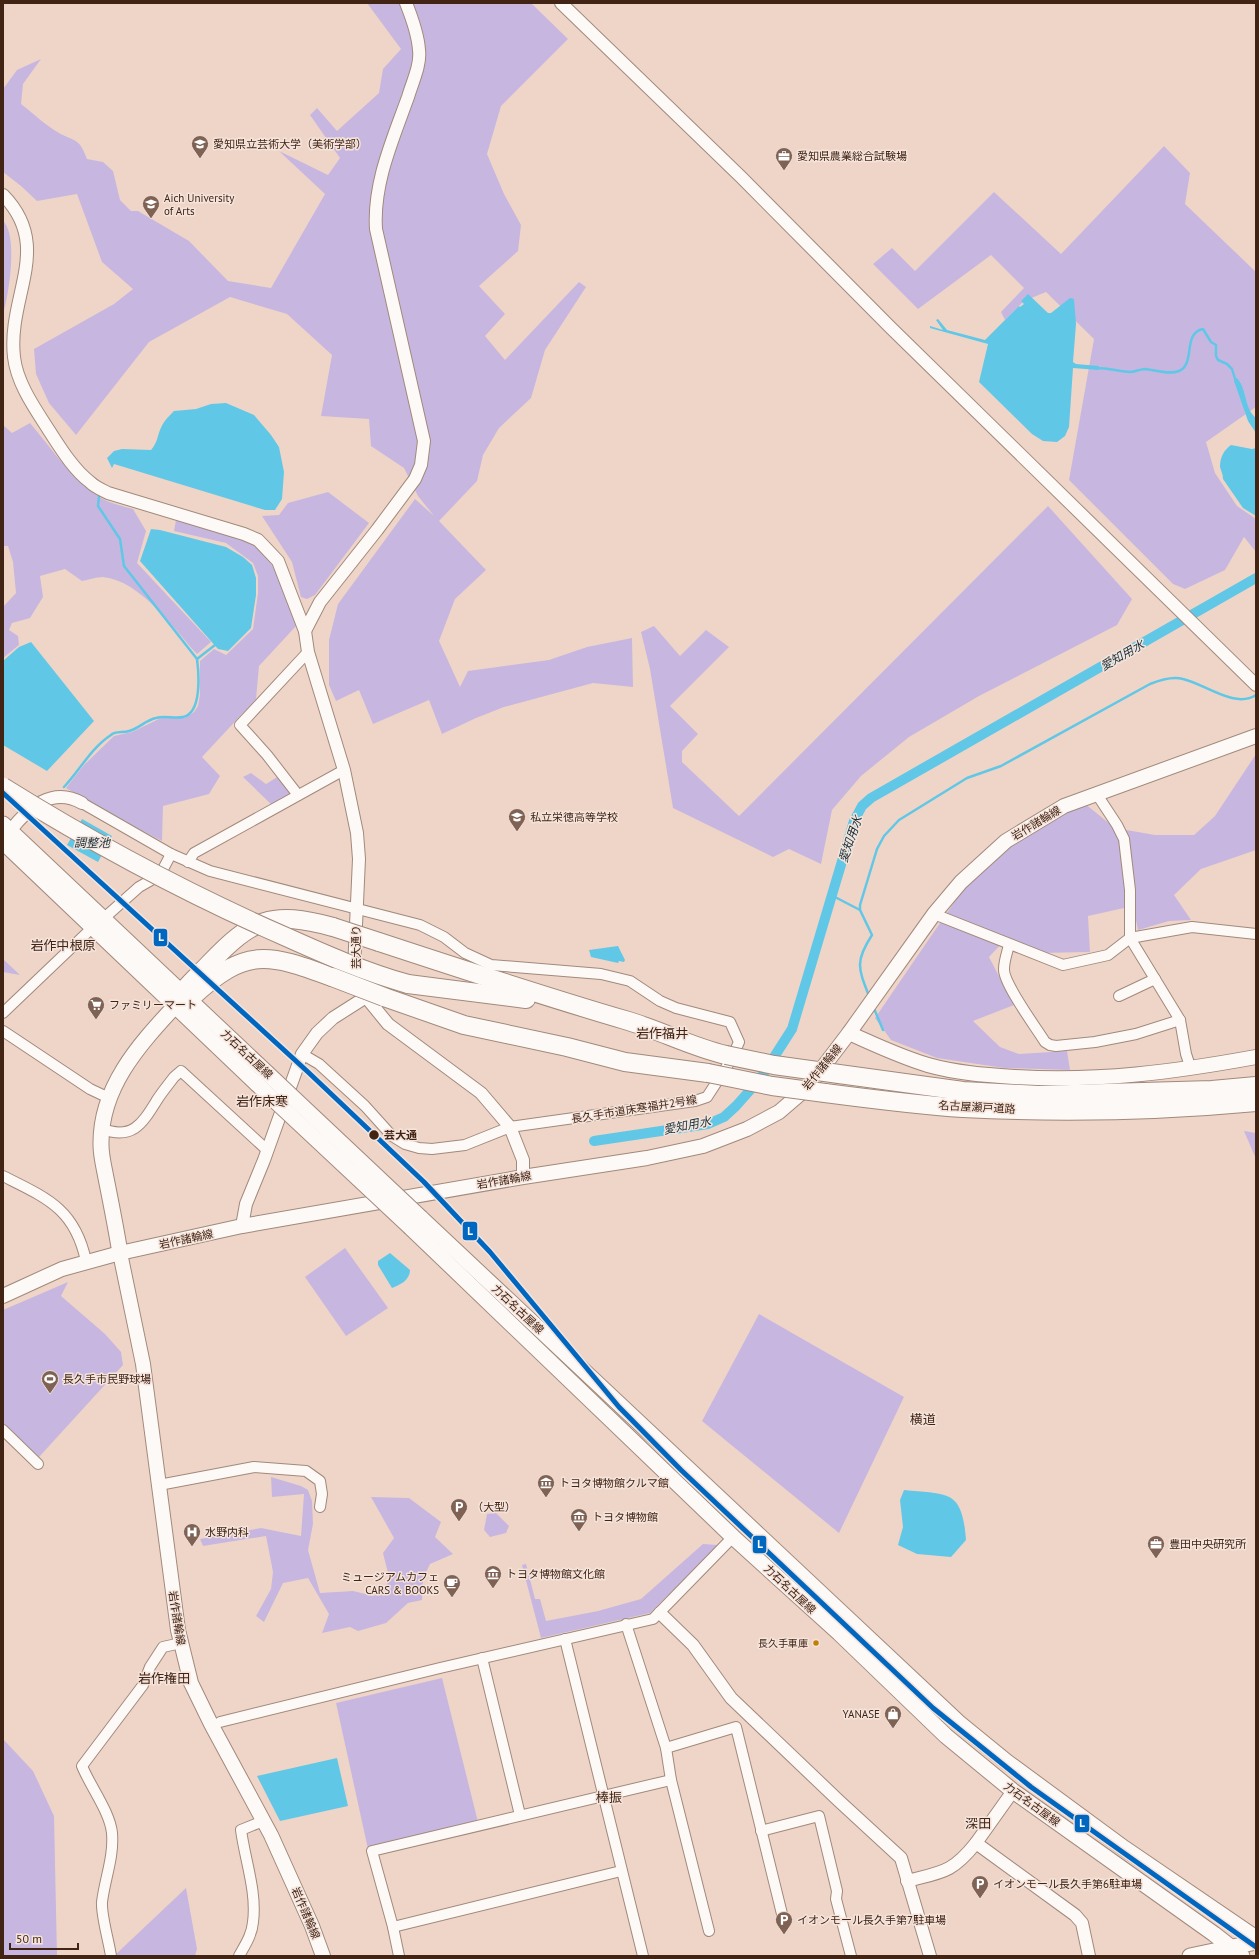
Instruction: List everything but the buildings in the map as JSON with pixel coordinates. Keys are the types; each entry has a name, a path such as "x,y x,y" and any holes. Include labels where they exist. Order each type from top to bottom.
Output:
{"highway":[{"path":"3,787 124,858 195,895 314,949 407,988 577,1007"},
{"path":"3,796 101,854 187,899 310,956 407,988 567,1047"},
{"path":"182,999 223,950 244,932 266,921 289,918 301,919 333,927 577,1007"},
{"path":"182,999 226,969 249,961 262,959 286,961 384,997 464,1024 567,1047"},
{"name":"名古屋瀬戸道路","path":"577,1007 647,1027 704,1050 726,1055 774,1065 963,1092 1038,1095 1212,1090 1256,1086"},
{"name":"名古屋瀬戸道路","path":"567,1047 624,1062 704,1072 772,1086 963,1108 1132,1110 1256,1102"}],"main road":[{"name":"岩作諸輪線","path":"3,1296 62,1269 86,1261 120,1253 242,1226 523,1177 647,1158 703,1146 747,1129 779,1112 807,1088 849,1033 934,914 961,882 1006,841 1064,806 1096,793 1207,755 1256,736"},
{"name":"力石名古屋線","path":"5,832 98,923 182,999 262,1078 416,1223 733,1536 838,1633 934,1726 1013,1791 1237,1952"},
{"path":"120,1253 101,1146 102,1129 109,1098 116,1081 134,1053 182,999"},
{"name":"岩作諸輪線","path":"849,1033 881,1048 928,1065 985,1075 1061,1080 1133,1076 1191,1069 1256,1057"},
{"name":"岩作諸輪線","path":"120,1253 143,1364 180,1644 191,1683 211,1724 263,1821 298,1893 323,1956"},
{"name":"力石名古屋線","path":"457,1263 958,1722 1007,1762 1124,1848 1256,1938"},
{"path":"1190,1956 1237,1952 1256,1942"}],"street":[{"path":"305,631 320,602 415,479 423,454 424,441 376,229 375,218 380,181 414,77 420,51 415,29 406,3"},
{"path":"561,3 741,177 891,328 1256,685"},
{"name":"芸大通り","path":"3,195 21,217 27,242 27,258 13,336 16,368 24,388 55,440 76,468 90,483 108,493 258,540 278,561 305,631 308,652 344,770 357,833 359,859 354,969 366,997 388,1024 481,1093 510,1127"},
{"path":"298,795 268,754 240,724 308,652"},
{"path":"188,862 194,853 344,770"},
{"path":"1096,793 1117,825 1124,839 1130,890 1130,938 1180,1020 1186,1054 1191,1069"},
{"path":"5,832 44,799 60,797 70,798 82,803 171,854 210,871 357,910"},
{"path":"3,1013 98,923 139,887 160,875 171,854"},
{"name":"長久手市道床寒福井2号線","path":"357,910 420,925 444,937 465,953 491,965 572,970 601,974 630,981 660,1001 676,1008 730,1022 739,1042 731,1060 707,1097 695,1101 510,1127"},
{"path":"934,914 1009,945 1063,965 1108,955 1130,938 1192,927 1256,934"},
{"path":"1009,945 1003,970 1005,976 1018,1000 1046,1042 1050,1045 1056,1046 1136,1034 1180,1020"},
{"path":"1119,996 1155,979"},
{"path":"242,1226 246,1204 302,1054 316,1033 333,1018 366,997"},
{"path":"3,1031 90,1089 109,1098"},
{"path":"302,1054 319,1064 364,1106 392,1136 405,1144 419,1148 432,1149 459,1146 482,1139 510,1127 522,1160 523,1177"},
{"path":"102,1129 112,1133 126,1133 139,1126 174,1077 181,1071 267,1150"},
{"path":"3,1176 43,1196 63,1211 82,1241 86,1261"},
{"path":"3,1430 38,1464"},
{"path":"159,1485 254,1467 306,1471 320,1481 322,1494 320,1507"},
{"path":"220,1722 482,1658 653,1619 733,1536"},
{"path":"660,1613 693,1645 731,1698 901,1858 930,1956"},
{"path":"626,1624 666,1748 671,1780 709,1931"},
{"path":"565,1639 643,1956"},
{"path":"111,1956 102,1903 112,1852 112,1831 100,1802 82,1766 143,1685 150,1667 163,1648 180,1644"},
{"path":"482,1658 520,1815"},
{"path":"666,1748 736,1727 782,1914"},
{"path":"399,1956 394,1927 372,1851 671,1780"},
{"path":"907,1881 947,1870 963,1860 1013,1791"},
{"path":"761,1831 819,1816 837,1892 836,1899 851,1956"},
{"path":"239,1956 249,1939 254,1922 252,1887 241,1830 263,1821"},
{"path":"976,1843 1079,1919 1082,1922 1089,1956"},
{"path":"394,1927 621,1870"}],"shaded area":[{"path":"367,3 531,3 568,39 501,106 487,154 504,194 521,225 518,251 479,286 505,314 485,336 505,360 579,282 586,287 545,350 531,398 499,428 483,455 477,481 439,521 486,570 455,599 439,641 460,687 468,671 549,660 587,647 632,638 633,687 593,683 504,707 442,734 429,700 373,724 359,690 336,701 329,685 329,640 338,604 415,499 434,516 418,496 404,468 371,446 369,419 321,416 332,355 287,314 230,297 149,342 76,435 49,403 36,374 34,349 114,304 133,289 102,262 77,194 37,201 3,172 3,89 17,70 41,59 23,84 21,104 54,130 79,143 87,159 103,162 113,171 120,200 131,211 138,211 189,241 228,281 271,288 325,194 279,151 328,175 340,158 310,115 317,108 337,131 379,93 383,69 401,49"},
{"path":"1164,146 1190,173 1185,204 1256,272 1256,407 1206,442 1215,473 1237,506 1256,519 1256,552 1244,537 1225,570 1185,589 1173,584 1069,480 1094,339 1046,292 1024,301 1005,320 1001,312 1024,288 991,255 918,309 873,264 892,248 915,271 994,192 1061,254"},
{"path":"3,221 8,228 11,251 10,278 4,310"},
{"path":"30,423 64,464 92,492 114,504 133,509 146,531 137,563 211,642 197,654 155,607 130,587 117,580 103,577 82,581 65,569 40,576 43,597 30,618 12,623 9,630 18,636 19,645 3,658 3,607 16,593 13,562 8,546 3,546 3,425 12,433"},
{"path":"328,492 369,523 315,595 307,599 301,597 292,562 262,516 279,515 288,503"},
{"path":"1048,506 1132,599 1117,625 979,696 909,737 861,776 832,810 821,864 789,849 773,857 673,808 650,669 641,632 654,626 680,656 706,630 729,647 670,706 698,734 682,751 682,762 739,816"},
{"path":"176,520 232,535 248,541 257,547 273,566 297,625 259,666 256,699 202,757 220,776 209,794 163,806 162,841 112,815 66,788 84,765 114,736 132,732 161,718 185,718 194,712 198,706 200,695 200,661 214,649 226,655 253,629 258,593 258,576 253,563 226,543 174,531"},
{"path":"1256,754 1256,850 1201,869 1174,895 1191,920 1169,921 1138,930 1133,906 1088,916 1090,952 1038,953 1005,940 989,957 1014,1005 973,1021 1000,1047 1019,1054 1067,1051 1070,1070 1004,1068 937,1058 891,1040 875,1018 966,885 1020,838 1084,803 1115,828 1155,835 1194,835 1215,816"},
{"path":"251,773 266,784 282,774 298,795 275,808 243,777"},
{"path":"3,959 20,975 3,972"},
{"path":"1244,1131 1256,1133 1256,1159"},
{"path":"345,1248 388,1308 346,1336 305,1277"},
{"name":"長久手市民野球場","path":"68,1282 61,1296 105,1334 121,1352 123,1365 39,1457 3,1423 3,1310"},
{"path":"759,1314 904,1397 839,1533 702,1421"},
{"path":"271,1477 301,1486 308,1490 312,1501 313,1524 308,1550 320,1593 353,1591 374,1596 390,1581 383,1553 394,1538 371,1497 409,1498 441,1522 435,1537 453,1554 430,1564 423,1579 422,1600 408,1603 386,1623 358,1631 350,1627 322,1633 329,1614 308,1578 283,1583 264,1622 256,1616 271,1589 273,1572 266,1536 203,1546 200,1539 261,1528 301,1536 304,1494 272,1497"},
{"path":"496,1513 509,1526 506,1533 490,1537 484,1530 487,1514"},
{"path":"703,1544 718,1545 650,1613 541,1638 522,1565 526,1564 535,1599 540,1599 546,1621 598,1611 641,1599"},
{"path":"442,1678 478,1822 368,1849 336,1703"},
{"path":"3,1739 33,1771 54,1816 57,1956 3,1956"},
{"path":"186,1888 197,1949 195,1956 114,1956"}],"water":[{"path":"1028,294 1048,313 1051,313 1070,298 1074,299 1076,324 1073,362 1076,364 1099,366 1099,370 1073,368 1069,427 1065,436 1057,442 1043,441 1032,434 979,382 988,344 930,328 930,326 943,330 936,320 938,319 947,330 985,340 1019,306 1020,307 1024,304 1021,301"},
{"path":"1237,378 1242,387 1251,413 1255,417 1256,433 1248,421 1234,381"},
{"path":"226,403 254,415 279,447 284,472 282,499 275,510 265,510 114,464 112,468 107,458 114,451 122,449 151,450 156,443 163,424 174,411 196,409 211,404"},
{"path":"1231,445 1252,449 1256,448 1256,516 1243,508 1223,479 1220,467 1221,460 1226,449"},
{"path":"151,529 226,547 243,557 252,565 256,578 256,595 251,628 228,651 218,649 140,561"},
{"path":"31,642 94,721 47,771 3,745 3,661 19,647"},
{"name":"調整池","path":"82,819 112,836 98,862 67,845"},
{"path":"618,946 625,960 624,962 619,961 618,963 591,957 589,950"},
{"path":"390,1253 410,1270 410,1274 401,1284 392,1288 378,1265 378,1261"},
{"path":"904,1490 942,1494 950,1497 956,1503 961,1511 966,1540 951,1557 917,1554 898,1545 903,1527 900,1500"},
{"path":"337,1758 348,1806 280,1821 257,1776"}],"waterway":[{"path":"1096,368 1130,372 1145,369 1166,372 1179,371 1187,362 1193,336 1203,329 1211,342 1216,345 1216,356 1218,360 1227,364 1232,369 1236,382"},
{"path":"99,496 98,506 120,539 124,566 197,659"},
{"name":"愛知用水","path":"594,1141 708,1124 724,1117 760,1079 792,1029 854,821 862,806 871,798 1256,578"},
{"path":"64,787 97,746 113,734 127,732 156,718 183,717 189,714 196,701 198,692 197,659 215,645"},
{"path":"869,996 862,978 860,965 863,952 872,935 860,910 860,905 877,849 884,836 899,820 967,778 1001,766 1158,681 1170,678 1179,678 1220,694 1239,699 1248,699 1256,695"},
{"path":"833,896 860,910"},
{"path":"873,1006 883,1030"}],"transit line":[{"name":"L","path":"3,793 308,1072 424,1182 490,1252 619,1407 681,1470 933,1708 1031,1787 1256,1947"}],"place":[{"name":"愛知県立芸術大学（美術学部）","path":"200,159"},
{"name":"愛知県農業総合試験場","path":"784,171"},
{"name":"Aich University of Arts","path":"151,219"},
{"name":"私立栄徳高等学校","path":"517,832"},
{"name":"ファミリーマート","path":"96,1020"},
{"name":"芸大通","path":"374,1135"},
{"name":"長久手市民野球場","path":"50,1394"},
{"name":"トヨタ博物館クルマ館","path":"546,1498"},
{"name":"（大型）","path":"459,1522"},
{"name":"トヨタ博物館","path":"579,1532"},
{"name":"水野内科","path":"192,1547"},
{"name":"豊田中央研究所","path":"1156,1559"},
{"name":"トヨタ博物館文化館","path":"493,1589"},
{"name":"ミュージアムカフェ CARS & BOOKS","path":"452,1598"},
{"name":"長久手車庫","path":"816,1643"},
{"name":"YANASE","path":"893,1729"},
{"name":"イオンモール長久手第6駐車場","path":"980,1899"},
{"name":"イオンモール長久手第7駐車場","path":"784,1935"}],"district":[{"name":"岩作中根原","path":"63,945"},
{"name":"岩作福井","path":"662,1033"},
{"name":"岩作床寒","path":"262,1101"},
{"name":"横道","path":"923,1419"},
{"name":"岩作権田","path":"164,1678"},
{"name":"棒振","path":"609,1797"},
{"name":"深田","path":"978,1823"}]}
